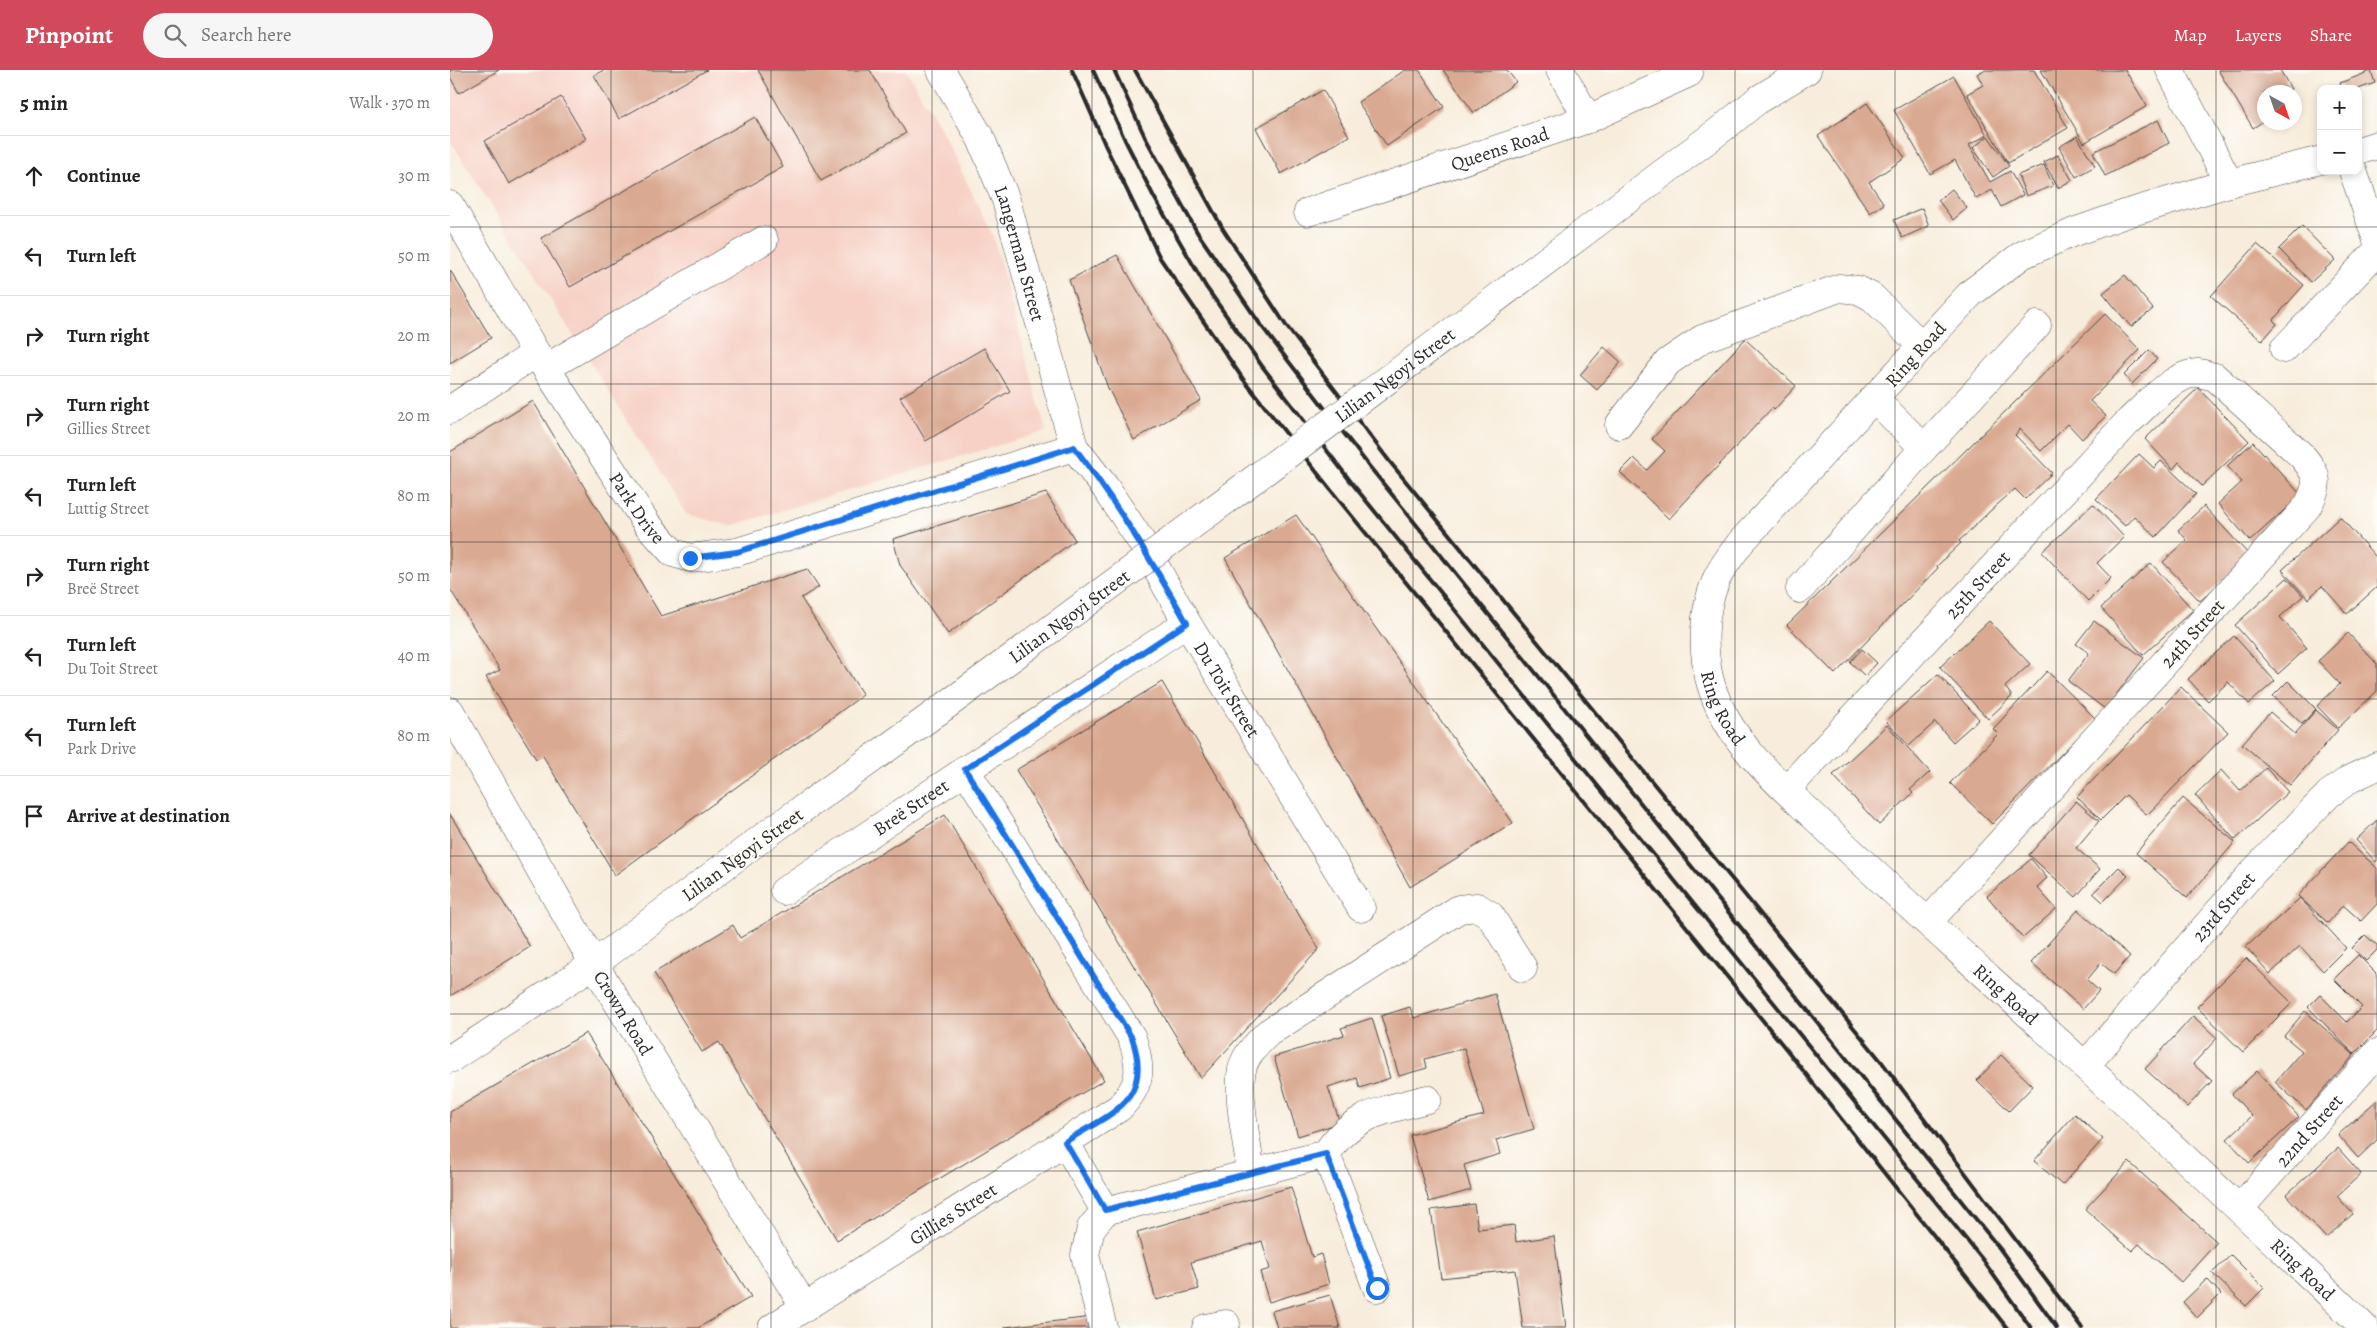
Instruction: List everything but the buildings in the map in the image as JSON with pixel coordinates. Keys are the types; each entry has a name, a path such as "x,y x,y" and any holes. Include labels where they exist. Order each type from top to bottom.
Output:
{"street":[{"name":"Langerman Street","path":"942,70 981,139 1006,200 1074,447"},
{"path":"1560,70 1588,119"},
{"name":"Lilian Ngoyi Street","path":"450,1059 594,964 770,832 1009,661 1417,358 1728,124 1758,99 1807,70"},
{"path":"2170,70 2229,183"},
{"name":"Queens Road","path":"1308,212 1588,119 1688,73"},
{"path":"2362,150 2377,145"},
{"name":"Ring Road","path":"2317,161 2229,183 2074,232 2022,255 1971,293 1875,399 1740,542 1717,578 1705,623 1704,657 1712,690 1724,716 1744,746 1786,790 2240,1208 2365,1328"},
{"path":"2355,175 2377,240"},
{"name":"Park Drive","path":"450,205 541,360 647,524 673,553 690,558 737,552 1074,447"},
{"path":"450,410 764,240"},
{"path":"2284,349 2377,251"},
{"path":"1619,425 1668,362 1702,338 1839,288 1858,290 1872,297 1922,346"},
{"path":"1800,589 1924,448 2038,325"},
{"name":"24th Street","path":"1928,922 2307,507 2313,496 2316,486 2314,470 2302,456 2215,377 2198,373 2186,375 2172,383"},
{"name":"25th Street","path":"1786,790 2128,422 2172,383"},
{"path":"1875,399 1924,448"},
{"name":"Du Toit Street","path":"1074,447 1105,487 1141,541 1187,623 1362,908"},
{"name":"Breë Street","path":"784,891 1187,623"},
{"name":"Crown Road","path":"450,711 594,964 805,1308"},
{"name":"23rd Street","path":"2086,1066 2274,851 2329,794 2350,779 2377,766"},
{"name":"Gillies Street","path":"772,1328 1119,1108 1132,1095 1139,1077 1139,1058 1132,1038 965,769"},
{"path":"1251,1173 1240,1089 1243,1066 1253,1048 1268,1033 1459,908 1477,907 1490,915 1523,968"},
{"name":"22nd Street","path":"2240,1208 2377,1053"},
{"path":"1103,1328 1085,1254 1091,1228 1105,1210 1326,1154 1335,1139 1359,1119 1427,1099"},
{"path":"1065,1142 1105,1210"},
{"path":"1326,1154 1377,1288"}],"shaded area":[{"path":"450,70 906,70 944,135 993,236 1046,431 731,526 686,514 450,140"}],"railway":[{"path":"1072,70 1106,147 1160,258 1243,379 1338,499 1786,1049 2007,1328"},
{"path":"1093,70 1154,197 1206,287 1262,366 1355,487 1982,1259 2031,1328"},
{"path":"1114,70 1145,137 1197,232 1260,324 1369,466 2000,1249 2057,1328"},
{"path":"1135,70 1223,229 1287,327 1390,462 1881,1061 2082,1328"}],"route":[{"path":"690,558 710,557 737,552 1074,447 1105,487 1141,541 1187,623 965,769 1132,1038 1139,1058 1139,1077 1132,1095 1119,1108 1065,1142 1105,1210 1326,1154 1377,1288"}]}
